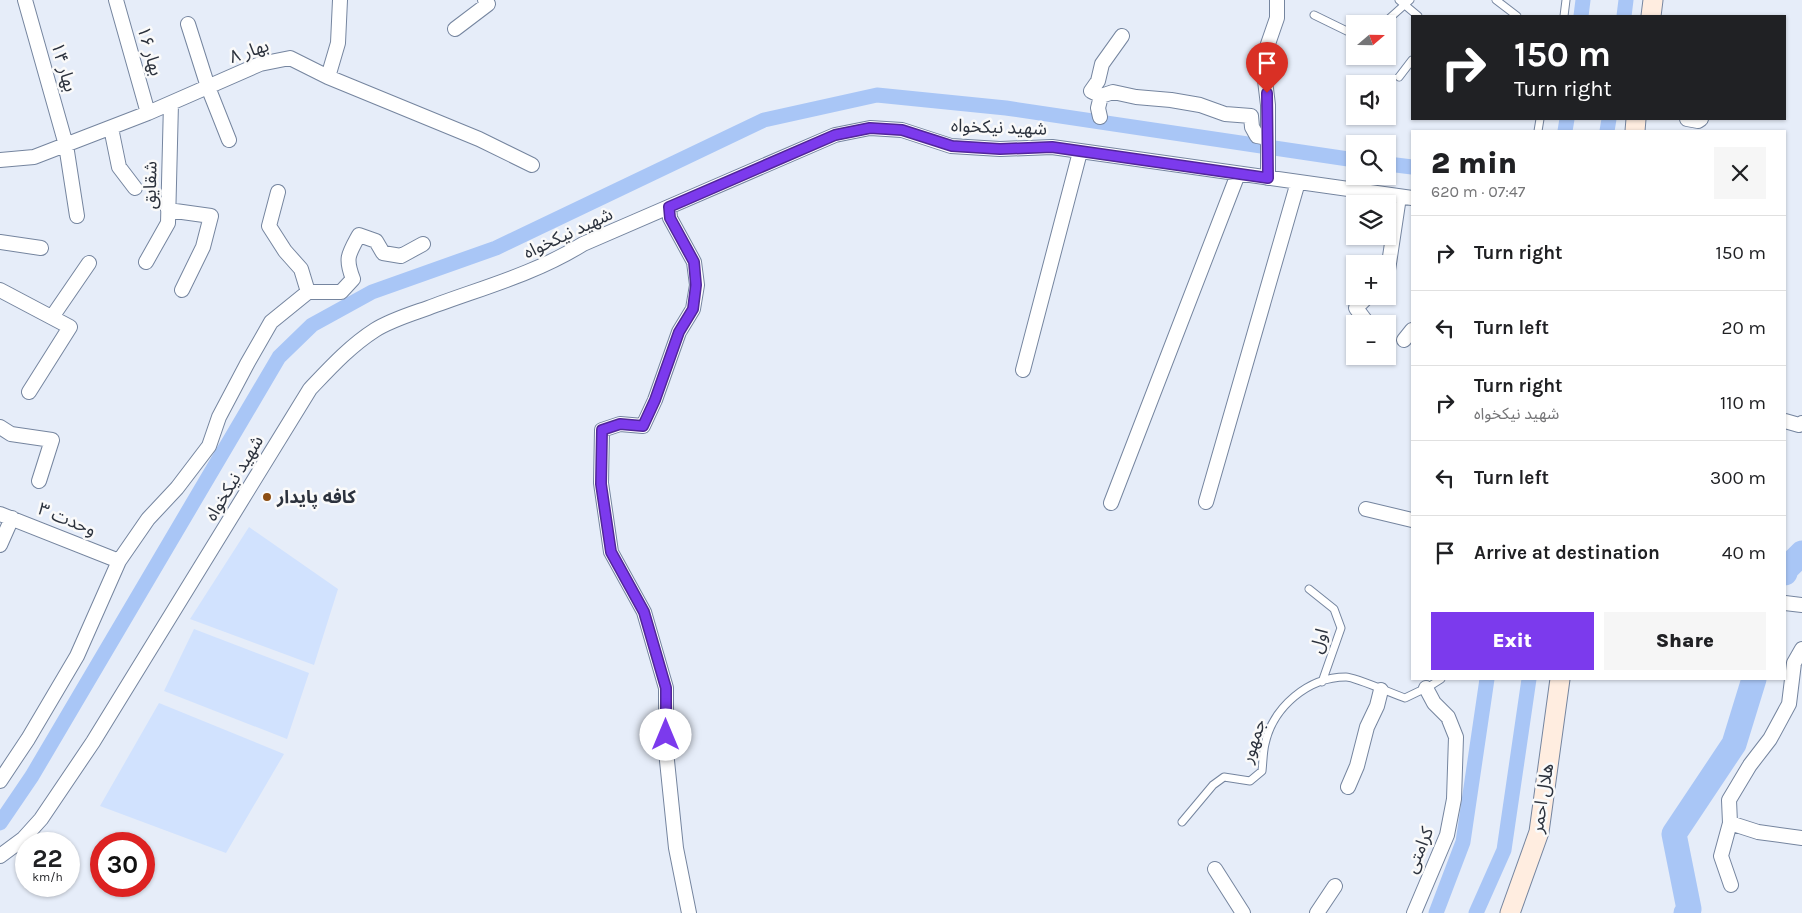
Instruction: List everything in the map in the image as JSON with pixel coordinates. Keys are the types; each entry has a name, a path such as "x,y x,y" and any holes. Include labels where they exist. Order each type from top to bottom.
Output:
{"main road":[{"path":"1651,15 1653,0"},
{"name":"هلال احمر","path":"1510,913 1539,832 1560,680"}],"street":[{"name":"بهار ۱۴","path":"25,0 66,145 77,216"},
{"name":"بهار ۱۶","path":"116,0 148,113"},
{"path":"328,77 338,43 340,0"},
{"path":"455,28 488,4 485,0"},
{"path":"1268,178 1267,89 1263,64 1277,18 1277,0"},
{"path":"188,24 208,87 229,140"},
{"path":"1122,36 1102,64 1098,81 1091,91 1102,96 1113,92 1136,97 1171,100 1200,105 1225,114 1251,116 1252,127 1257,136 1268,144"},
{"name":"بهار ۸","path":"0,160 34,158 148,113 260,64 290,58 328,77 479,139 532,165"},
{"path":"1100,117 1098,108 1102,96"},
{"name":"شقایق","path":"146,262 168,223 171,103"},
{"path":"110,128 119,167 135,188"},
{"name":"شهید نیکخواه","path":"0,856 23,840 41,819 93,742 308,392 355,345 377,329 445,301 524,274 561,258 584,244 835,135 870,128 902,130 952,146 1000,149 1052,147 1406,198"},
{"path":"1023,370 1080,152"},
{"path":"1111,502 1238,174"},
{"path":"1206,502 1298,182"},
{"path":"278,192 269,226 285,251 301,269 308,292"},
{"path":"1392,255 1406,198"},
{"path":"669,207 670,218 694,262 696,285 693,309 679,332 655,400 643,426 620,424 602,430 601,484 611,552 644,612 666,688 666,750 676,848 689,913"},
{"path":"168,210 211,216 203,247 182,290"},
{"path":"0,780 28,739 77,656 119,560 148,519 177,488 208,446 219,418 271,322 308,292 341,292 353,279 347,264 349,252 359,235 376,241 383,253 392,255 400,256 423,244"},
{"path":"0,242 41,248"},
{"path":"52,317 89,263"},
{"path":"0,290 70,327 29,392"},
{"path":"1359,305 1356,308 1361,315"},
{"path":"1786,421 1799,425 1802,423"},
{"path":"0,427 11,434 52,440 39,481"},
{"path":"1366,509 1411,520"},
{"path":"0,545 6,516"},
{"name":"وحدت ۳","path":"6,516 119,560"},
{"path":"1786,603 1802,604"},
{"path":"1731,885 1721,856 1730,823 1728,800 1750,765 1770,739 1796,692 1794,663 1802,649"},
{"name":"کرامتی","path":"1414,913 1447,835 1454,799 1456,737 1448,717 1434,703 1426,688"},
{"path":"1348,787 1357,766 1367,727 1382,690"},
{"path":"1730,823 1758,832 1802,838"},
{"path":"1215,869 1243,913"},
{"path":"1317,913 1335,886"}],"lane":[{"path":"1496,0 1516,15"},
{"path":"1564,15 1566,0"},
{"path":"1392,15 1405,1 1417,15"},
{"path":"1314,15 1346,31"},
{"path":"1399,77 1411,61"},
{"name":"اول","path":"1309,589 1334,608 1341,628 1322,682"},
{"name":"جمهور","path":"1182,822 1213,785 1224,777 1250,781 1262,771 1266,742 1278,712 1302,690 1322,682 1348,677 1405,698 1439,680"}],"shaded area":[{"path":"249,527 338,589 314,665 190,619"},
{"path":"194,629 309,673 287,739 164,691"},
{"path":"159,703 284,754 226,853 100,806"}],"waterway":[{"path":"1581,15 1583,0"},
{"path":"1624,15 1626,0"},
{"path":"0,823 32,776 279,357 312,325 372,292 496,248 764,120 877,95 1006,108 1346,159"},
{"path":"1565,130 1567,120"},
{"path":"1607,130 1609,120"},
{"path":"1396,165 1411,167"},
{"path":"1786,569 1802,553"},
{"path":"1436,913 1463,842 1487,680"},
{"path":"1476,913 1504,850 1529,680"},
{"path":"1686,913 1689,909 1674,834 1734,744 1754,680"}],"place":[{"name":"کافه پایدار","path":"267,497"}],"route":[{"path":"666,735 666,688 644,612 611,552 601,484 602,430 620,424 643,426 655,400 679,332 693,309 696,285 694,262 670,218 669,207 835,135 870,128 902,130 952,146 1000,149 1052,147 1268,178 1267,93"}]}
